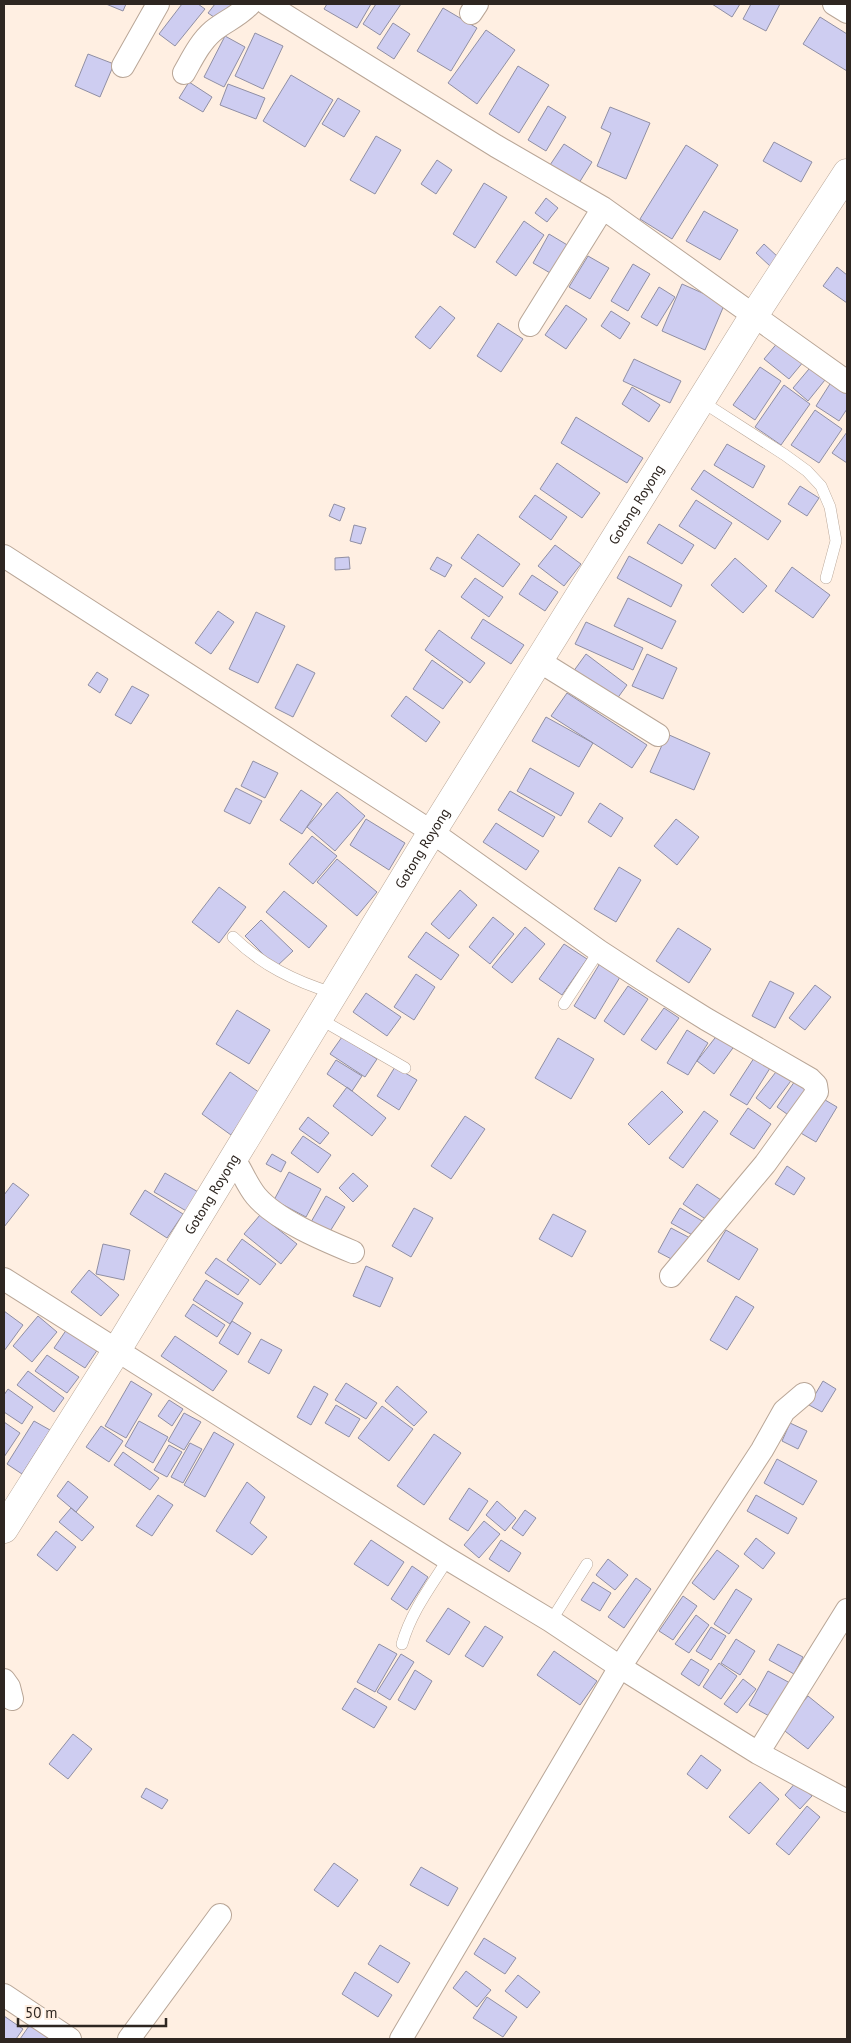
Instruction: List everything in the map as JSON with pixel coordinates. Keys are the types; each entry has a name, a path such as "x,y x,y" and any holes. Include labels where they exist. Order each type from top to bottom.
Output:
{"street":[{"path":"123,66 158,4"},
{"path":"184,73 203,41 211,32 242,12 250,4"},
{"path":"267,4 496,146 603,208 753,317 847,382"},
{"path":"834,4 847,12"},
{"name":"Gotong Royong","path":"4,1529 117,1350 432,832 753,317 847,172"},
{"path":"530,325 603,208"},
{"path":"4,556 432,832 600,951 706,1018 810,1079 816,1085 816,1092 765,1164 671,1276"},
{"path":"539,661 658,735"},
{"path":"234,1159 250,1189 269,1207 317,1237 353,1252"},
{"path":"4,1279 551,1621 620,1667 758,1753 847,1801"},
{"path":"401,2039 620,1667 762,1450 784,1411 804,1394"},
{"path":"758,1753 847,1610"},
{"path":"129,2039 220,1915"},
{"path":"4,1995 70,2039"}],"lane":[{"path":"701,401 785,455 807,471 821,486 830,507 836,541 826,578"},
{"path":"233,937 251,954 282,974 308,986 335,994"},
{"path":"564,1004 600,951"},
{"path":"320,1019 405,1068"},
{"path":"402,1644 409,1622 418,1604 448,1558"},
{"path":"551,1621 587,1564"}],"building":[{"path":"106,4 126,4 123,11"},
{"path":"182,4 198,4 205,9 175,46 159,34"},
{"path":"215,4 235,4 221,22 208,13"},
{"path":"327,4 371,4 357,28 324,9"},
{"path":"376,4 401,4 380,35 363,24"},
{"path":"712,4 740,4 732,17"},
{"path":"751,4 780,4 766,31 743,19"},
{"path":"443,8 477,28 451,71 417,51"},
{"path":"820,17 847,34 847,71 803,44"},
{"path":"393,23 410,34 394,59 377,48"},
{"path":"486,30 515,50 477,104 448,83"},
{"path":"255,33 283,46 263,89 235,76"},
{"path":"225,36 245,47 224,87 204,77"},
{"path":"88,54 114,64 100,97 75,86"},
{"path":"518,66 549,85 519,133 489,114"},
{"path":"291,75 333,100 305,147 263,121"},
{"path":"189,82 212,97 203,112 179,98"},
{"path":"228,84 265,98 256,119 220,105"},
{"path":"338,98 360,111 344,137 322,124"},
{"path":"548,106 566,117 546,151 528,140"},
{"path":"610,107 650,123 626,179 597,166 611,133 601,128"},
{"path":"376,136 401,150 375,194 350,180"},
{"path":"774,142 812,162 801,182 763,161"},
{"path":"564,144 592,162 579,183 550,165"},
{"path":"686,145 718,165 672,239 640,219"},
{"path":"437,160 452,170 436,194 421,184"},
{"path":"484,183 507,197 475,248 453,234"},
{"path":"546,198 558,208 547,222 535,213"},
{"path":"704,211 738,230 720,260 686,241"},
{"path":"524,221 544,235 516,276 496,262"},
{"path":"549,234 574,249 557,277 533,263"},
{"path":"764,244 778,257 770,266 756,253"},
{"path":"588,256 609,268 590,299 569,287"},
{"path":"633,264 650,274 628,311 611,301"},
{"path":"837,267 847,275 847,303 823,286"},
{"path":"682,284 725,303 705,350 662,331"},
{"path":"659,287 675,297 657,326 641,317"},
{"path":"566,305 587,319 566,349 545,335"},
{"path":"440,306 455,318 430,349 415,337"},
{"path":"611,311 630,323 620,339 601,326"},
{"path":"498,323 523,339 501,372 477,356"},
{"path":"779,341 804,361 789,379 764,359"},
{"path":"634,359 681,381 670,403 623,381"},
{"path":"814,363 829,375 808,401 793,388"},
{"path":"760,367 781,381 755,420 733,405"},
{"path":"835,376 847,384 847,409 839,421 816,406"},
{"path":"784,385 810,404 781,445 755,427"},
{"path":"632,387 660,405 649,422 622,404"},
{"path":"815,410 842,429 819,463 791,445"},
{"path":"576,417 643,458 627,483 561,443"},
{"path":"847,432 847,463 832,453"},
{"path":"727,444 765,466 753,488 714,465"},
{"path":"557,463 600,493 582,518 540,489"},
{"path":"704,470 781,521 768,540 691,489"},
{"path":"800,486 819,498 807,516 788,504"},
{"path":"535,495 567,517 551,540 519,517"},
{"path":"696,500 732,523 715,549 679,526"},
{"path":"334,504 345,508 340,521 329,516"},
{"path":"659,524 694,545 682,564 647,543"},
{"path":"354,525 366,528 361,544 350,541"},
{"path":"478,534 520,564 503,587 461,558"},
{"path":"555,545 581,564 564,586 538,566"},
{"path":"629,556 682,585 671,607 617,578"},
{"path":"349,557 350,569 335,570 335,558"},
{"path":"437,557 452,565 445,577 430,569"},
{"path":"735,558 767,586 743,613 711,585"},
{"path":"792,567 830,595 813,618 775,591"},
{"path":"532,575 558,592 545,611 519,594"},
{"path":"475,578 503,597 489,617 461,597"},
{"path":"628,598 676,621 662,649 614,626"},
{"path":"218,611 234,622 211,654 195,643"},
{"path":"256,612 285,626 258,683 229,669"},
{"path":"483,619 524,645 511,664 471,638"},
{"path":"586,622 643,648 633,670 575,644"},
{"path":"439,630 485,663 470,683 425,650"},
{"path":"586,654 627,685 614,703 573,672"},
{"path":"647,654 677,668 663,699 632,686"},
{"path":"432,660 463,682 443,709 413,689"},
{"path":"297,664 315,673 293,717 275,708"},
{"path":"97,672 108,679 100,693 88,685"},
{"path":"132,686 149,695 131,724 115,715"},
{"path":"567,693 647,745 632,768 551,716"},
{"path":"406,696 440,722 426,742 391,716"},
{"path":"546,717 593,743 579,767 532,741"},
{"path":"667,734 710,753 694,790 650,772"},
{"path":"253,761 278,773 265,798 241,786"},
{"path":"530,768 574,793 561,816 517,791"},
{"path":"236,788 262,801 250,824 224,811"},
{"path":"301,790 322,804 302,834 280,820"},
{"path":"510,791 555,817 543,837 498,810"},
{"path":"337,792 365,816 335,851 307,827"},
{"path":"600,803 623,818 611,837 588,822"},
{"path":"366,819 405,843 389,870 350,845"},
{"path":"676,819 699,837 677,865 654,846"},
{"path":"496,823 539,851 526,870 483,842"},
{"path":"312,836 337,856 313,884 289,864"},
{"path":"337,859 377,892 357,916 317,882"},
{"path":"619,867 641,880 616,922 594,909"},
{"path":"219,887 246,907 219,943 192,922"},
{"path":"460,890 477,905 449,939 431,924"},
{"path":"284,891 327,926 309,948 266,912"},
{"path":"493,917 514,934 490,964 469,947"},
{"path":"261,920 293,951 276,967 245,936"},
{"path":"525,927 545,944 512,983 492,967"},
{"path":"678,928 711,949 689,983 656,961"},
{"path":"426,932 459,955 441,980 408,957"},
{"path":"564,944 587,959 562,995 539,979"},
{"path":"602,960 623,972 595,1019 574,1006"},
{"path":"416,974 435,987 414,1020 394,1007"},
{"path":"770,981 794,993 775,1028 752,1016"},
{"path":"815,985 831,997 805,1030 789,1018"},
{"path":"628,986 648,999 624,1035 604,1021"},
{"path":"366,993 401,1017 387,1036 353,1012"},
{"path":"664,1008 679,1018 656,1050 641,1040"},
{"path":"237,1010 270,1030 249,1064 216,1044"},
{"path":"722,1029 738,1041 714,1074 697,1061"},
{"path":"687,1030 708,1043 688,1075 667,1063"},
{"path":"342,1037 377,1059 365,1077 330,1054"},
{"path":"558,1038 594,1059 571,1099 535,1078"},
{"path":"756,1055 772,1065 747,1105 730,1095"},
{"path":"336,1060 362,1076 352,1091 327,1074"},
{"path":"782,1064 796,1074 770,1109 756,1098"},
{"path":"395,1067 417,1080 399,1110 377,1096"},
{"path":"230,1072 260,1093 231,1135 202,1114"},
{"path":"797,1078 814,1089 794,1119 777,1107"},
{"path":"347,1087 386,1118 372,1136 333,1106"},
{"path":"662,1091 683,1112 649,1145 628,1124"},
{"path":"820,1097 837,1107 816,1142 799,1132"},
{"path":"748,1108 771,1124 754,1149 730,1134"},
{"path":"704,1111 718,1121 683,1168 669,1158"},
{"path":"465,1116 485,1129 451,1179 431,1166"},
{"path":"308,1117 329,1133 320,1144 299,1129"},
{"path":"303,1136 331,1155 318,1173 291,1153"},
{"path":"272,1154 286,1162 281,1172 266,1164"},
{"path":"787,1166 805,1178 794,1195 775,1184"},
{"path":"289,1172 321,1189 306,1217 274,1200"},
{"path":"165,1173 200,1193 188,1212 154,1192"},
{"path":"353,1173 368,1186 353,1202 339,1188"},
{"path":"13,1183 29,1195 4,1227 4,1195"},
{"path":"697,1184 724,1202 710,1222 683,1204"},
{"path":"145,1190 183,1214 167,1238 130,1214"},
{"path":"326,1196 345,1207 329,1233 311,1222"},
{"path":"414,1208 433,1218 411,1257 392,1246"},
{"path":"680,1208 704,1222 696,1237 671,1223"},
{"path":"553,1214 586,1231 572,1257 539,1239"},
{"path":"260,1215 297,1244 281,1264 244,1234"},
{"path":"671,1228 692,1239 679,1263 658,1252"},
{"path":"726,1230 758,1249 739,1280 707,1261"},
{"path":"242,1239 276,1264 260,1285 227,1260"},
{"path":"103,1244 130,1250 124,1280 96,1274"},
{"path":"216,1258 249,1280 238,1295 205,1273"},
{"path":"366,1266 393,1278 380,1307 353,1296"},
{"path":"89,1270 119,1295 101,1316 71,1292"},
{"path":"206,1280 243,1303 230,1324 193,1300"},
{"path":"736,1296 754,1307 727,1350 710,1340"},
{"path":"193,1304 225,1325 217,1337 185,1316"},
{"path":"4,1311 23,1325 4,1351"},
{"path":"38,1316 57,1332 32,1362 13,1346"},
{"path":"232,1321 251,1333 238,1355 219,1343"},
{"path":"67,1329 98,1349 85,1368 54,1348"},
{"path":"175,1336 227,1371 213,1391 161,1356"},
{"path":"261,1339 282,1350 269,1374 248,1362"},
{"path":"47,1355 79,1377 67,1393 35,1371"},
{"path":"28,1371 64,1398 54,1412 17,1385"},
{"path":"131,1381 152,1394 126,1438 105,1426"},
{"path":"823,1381 836,1389 822,1412 809,1405"},
{"path":"346,1383 377,1403 366,1419 335,1400"},
{"path":"314,1386 328,1394 311,1425 297,1417"},
{"path":"397,1386 427,1412 414,1426 385,1401"},
{"path":"8,1389 33,1407 22,1424 4,1412 4,1395"},
{"path":"169,1400 183,1409 172,1426 158,1416"},
{"path":"336,1405 360,1419 349,1437 325,1423"},
{"path":"382,1406 413,1429 389,1461 358,1438"},
{"path":"184,1413 201,1422 184,1450 168,1441"},
{"path":"34,1421 50,1430 22,1474 7,1464"},
{"path":"139,1421 168,1437 153,1463 125,1446"},
{"path":"4,1422 20,1433 4,1457"},
{"path":"790,1423 807,1431 798,1449 782,1441"},
{"path":"101,1426 123,1441 109,1462 86,1447"},
{"path":"214,1432 234,1444 205,1497 184,1485"},
{"path":"434,1434 461,1453 424,1505 397,1486"},
{"path":"190,1443 202,1449 183,1483 171,1477"},
{"path":"169,1445 182,1452 167,1477 154,1470"},
{"path":"123,1452 159,1478 150,1490 114,1465"},
{"path":"777,1459 817,1481 803,1505 764,1483"},
{"path":"68,1481 88,1497 76,1512 57,1496"},
{"path":"247,1482 265,1497 250,1523 267,1537 252,1555 216,1531"},
{"path":"469,1488 488,1501 468,1531 449,1519"},
{"path":"158,1495 173,1505 152,1536 136,1526"},
{"path":"756,1495 797,1518 788,1534 747,1511"},
{"path":"497,1501 516,1518 505,1531 486,1515"},
{"path":"71,1508 94,1527 82,1541 59,1522"},
{"path":"525,1510 536,1518 523,1536 512,1528"},
{"path":"484,1521 500,1534 479,1558 464,1545"},
{"path":"56,1531 76,1547 57,1571 37,1555"},
{"path":"756,1538 775,1553 763,1569 744,1554"},
{"path":"371,1540 404,1562 388,1586 354,1564"},
{"path":"501,1540 521,1553 509,1572 489,1559"},
{"path":"717,1550 739,1566 714,1600 692,1583"},
{"path":"608,1559 628,1575 615,1590 596,1575"},
{"path":"412,1566 428,1577 407,1610 391,1599"},
{"path":"636,1578 651,1589 624,1628 608,1617"},
{"path":"593,1582 611,1593 600,1611 581,1600"},
{"path":"736,1589 752,1599 729,1634 714,1624"},
{"path":"683,1596 697,1606 673,1640 659,1631"},
{"path":"448,1608 470,1622 449,1655 426,1641"},
{"path":"696,1615 709,1625 689,1653 675,1644"},
{"path":"485,1626 503,1637 483,1667 465,1656"},
{"path":"711,1627 726,1636 711,1660 696,1651"},
{"path":"736,1639 755,1651 740,1675 721,1663"},
{"path":"379,1644 397,1654 375,1692 357,1682"},
{"path":"778,1644 803,1657 794,1674 769,1660"},
{"path":"554,1651 597,1681 580,1705 537,1675"},
{"path":"401,1654 414,1662 390,1700 377,1692"},
{"path":"691,1659 709,1670 699,1686 681,1674"},
{"path":"719,1663 737,1676 721,1699 703,1687"},
{"path":"415,1670 432,1681 415,1710 398,1700"},
{"path":"768,1671 790,1683 771,1717 749,1705"},
{"path":"743,1679 756,1689 737,1713 724,1704"},
{"path":"355,1688 387,1707 374,1728 342,1709"},
{"path":"808,1696 834,1717 808,1749 781,1728"},
{"path":"73,1734 92,1749 68,1779 49,1764"},
{"path":"701,1755 721,1770 707,1789 687,1774"},
{"path":"760,1782 779,1799 749,1834 729,1817"},
{"path":"796,1782 812,1796 800,1809 785,1795"},
{"path":"146,1788 168,1800 162,1809 141,1797"},
{"path":"807,1806 820,1817 789,1855 776,1844"},
{"path":"334,1863 358,1880 338,1907 314,1890"},
{"path":"421,1867 458,1888 448,1906 410,1885"},
{"path":"484,1938 516,1958 505,1974 474,1954"},
{"path":"380,1945 410,1963 398,1983 368,1964"},
{"path":"466,1971 491,1990 477,2007 453,1988"},
{"path":"355,1972 392,1995 378,2017 342,1994"},
{"path":"518,1975 540,1992 527,2008 505,1991"},
{"path":"487,1997 517,2017 503,2037 473,2018"},
{"path":"4,2016 23,2029 16,2039 4,2039"},
{"path":"31,2023 54,2039 20,2039"}]}
